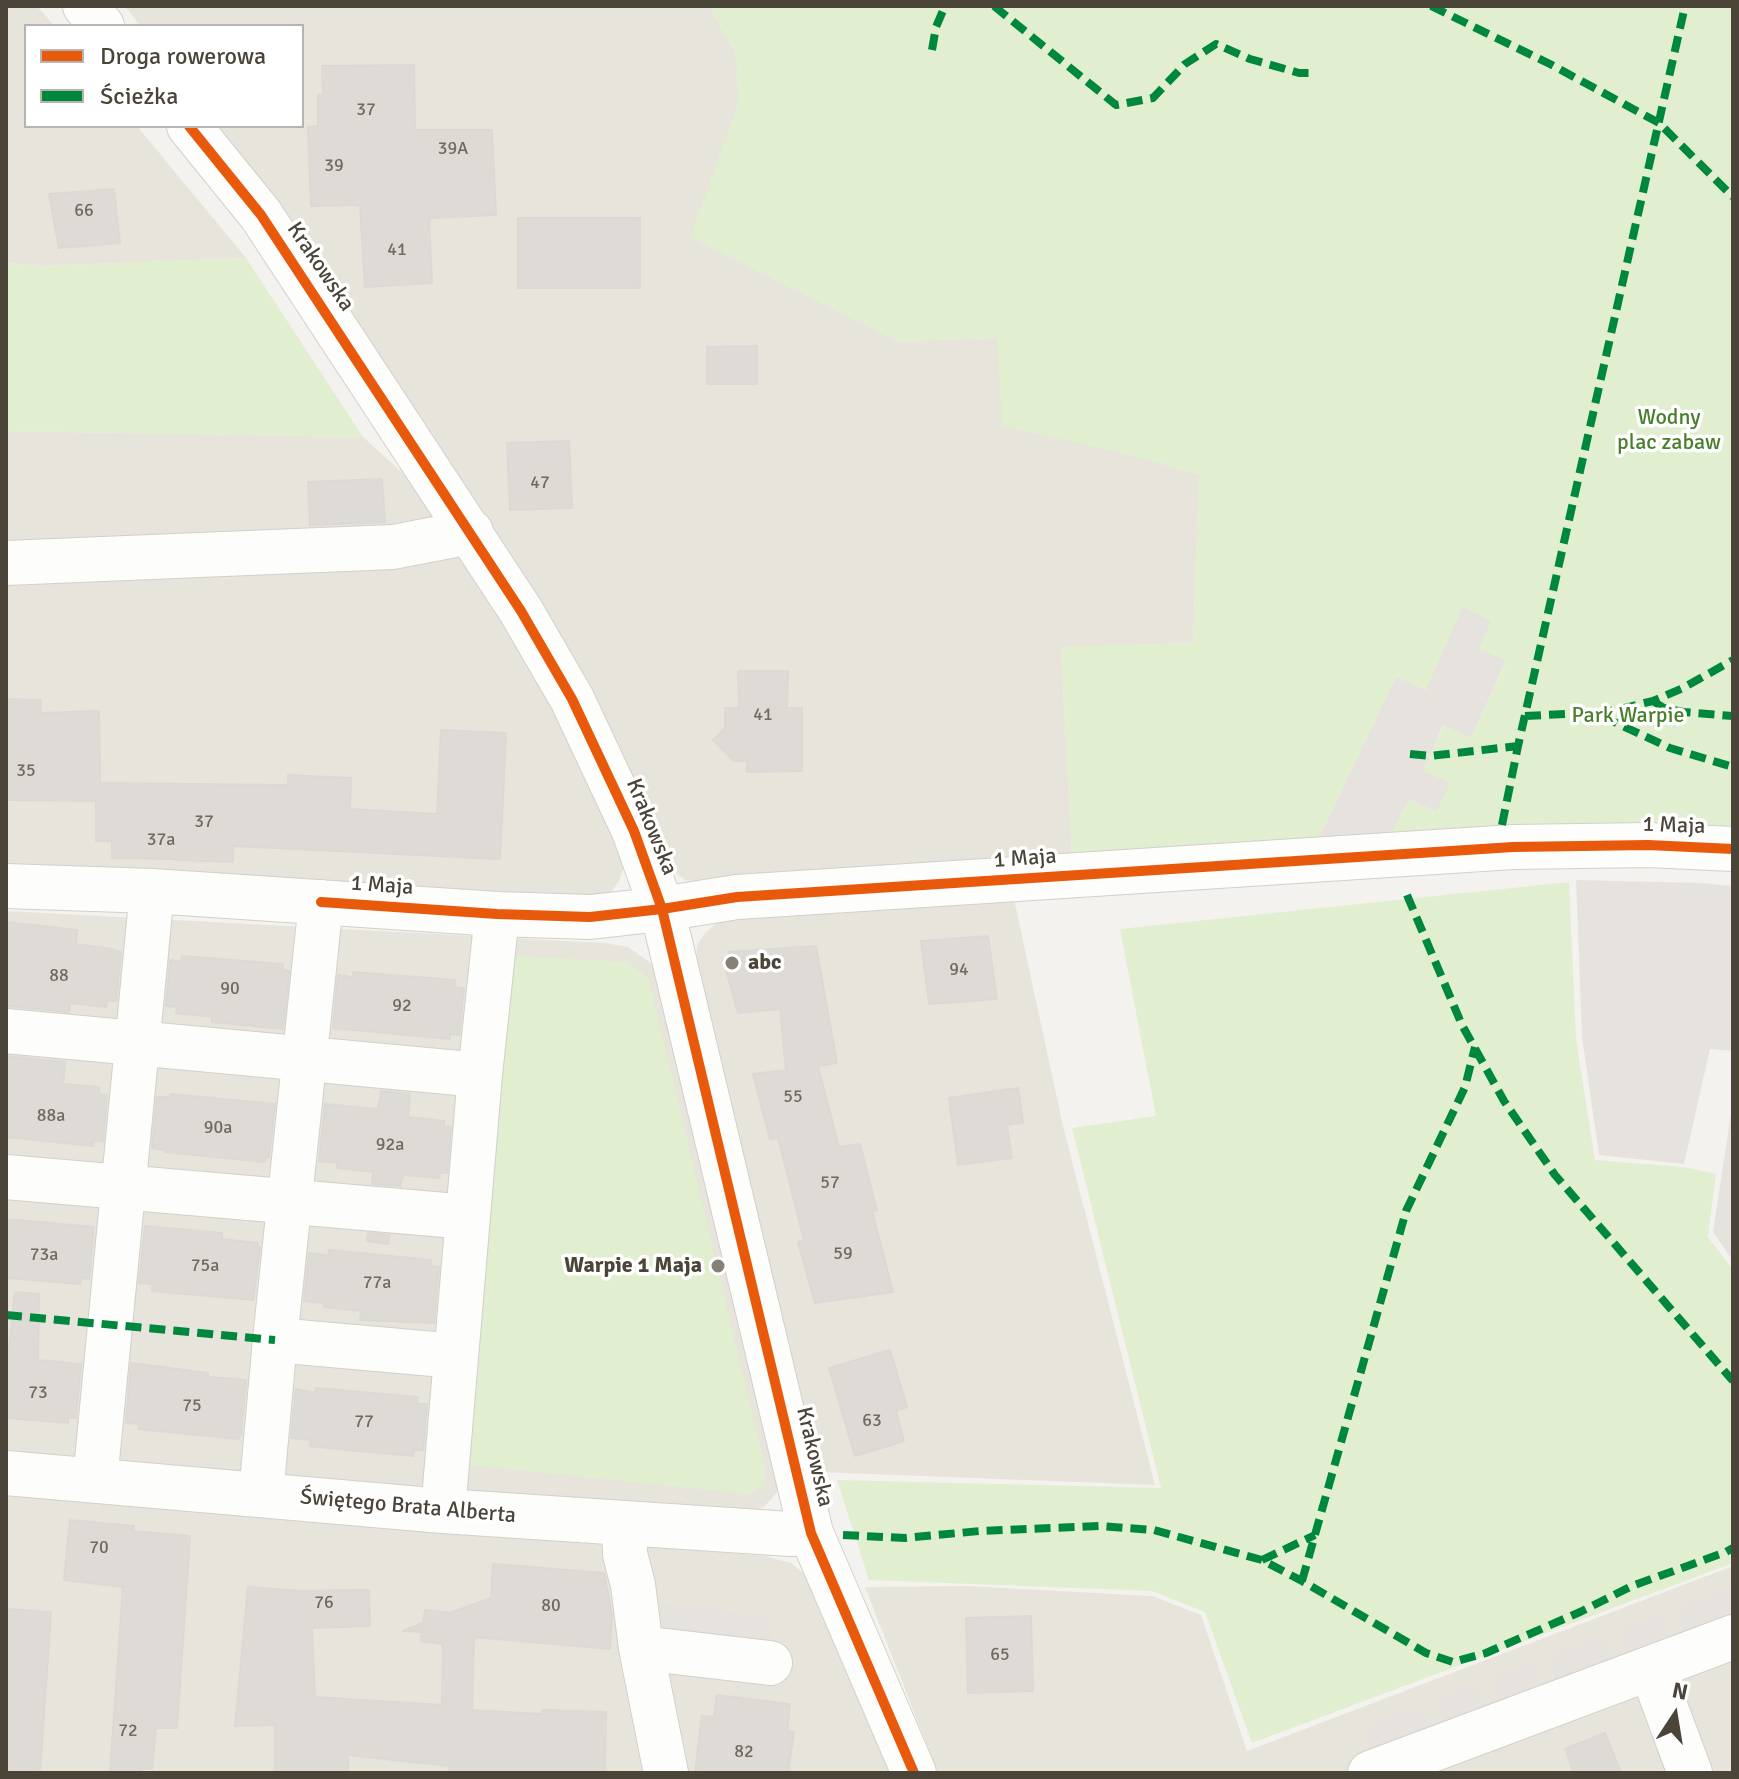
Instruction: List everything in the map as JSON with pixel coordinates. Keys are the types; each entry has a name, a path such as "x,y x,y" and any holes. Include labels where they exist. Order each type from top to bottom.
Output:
{"street":[{"path":"85,6 100,24"},
{"name":"Krakowska","path":"191,128 261,215 521,611 572,699 634,831 662,909 811,1533 914,1773"},
{"path":"6,563 393,547 471,532"},
{"name":"1 Maja","path":"6,886 152,891 497,914 590,917 737,897 1513,847 1648,845 1733,849"},
{"path":"95,1481 152,891"},
{"path":"261,1495 321,902"},
{"path":"443,1511 480,1075 497,914"},
{"path":"6,1031 480,1075"},
{"path":"6,1177 468,1217"},
{"path":"275,1340 456,1356"},
{"name":"Świętego Brata Alberta","path":"6,1473 443,1511 811,1533"},
{"path":"624,1523 625,1554 666,1773"},
{"path":"1370,1773 1733,1637"},
{"path":"641,1648 770,1663"},
{"path":"1651,1668 1690,1773"}],"shaded area":[{"path":"6,6 37,6 52,24 24,24 24,128 139,128 246,258 40,266 6,263"},
{"path":"125,6 710,6 737,58 738,104 691,237 898,341 997,338 1075,441 1199,475 1193,643 1061,647 1072,856 701,882 685,880 671,869 214,128 304,128 304,24 138,24"},
{"path":"6,431 363,437 417,486 556,711 622,855 624,866 611,892 597,898 6,873"},
{"path":"1463,607 1491,621 1479,649 1506,661 1471,738 1443,725 1423,771 1450,783 1436,812 1409,799 1390,837 1318,840 1396,677 1426,690"},
{"path":"1576,880 1733,886 1733,1051 1710,1049 1684,1164 1599,1155 1582,1037"},
{"path":"1014,899 1063,1126 1155,1485 819,1472 696,961 697,946 704,934 728,918"},
{"path":"6,911 605,943 628,947 652,964 664,986 780,1478 777,1492 764,1507 747,1512 717,1513 6,1455"},
{"path":"1733,1100 1733,1261 1713,1232"},
{"path":"6,1490 765,1556 791,1563 812,1585 892,1773 6,1773"},
{"path":"1733,1566 1733,1773 938,1773 865,1587 966,1586 1152,1596 1201,1615 1247,1751"},
{"path":"1729,1587 1733,1597 1733,1616 1684,1634 1674,1607"},
{"path":"656,1603 772,1616 769,1645 653,1632"},
{"path":"1660,1613 1670,1640 1628,1656 1618,1630"},
{"path":"1602,1635 1612,1661 1557,1682 1547,1656"},
{"path":"1533,1662 1543,1688 1501,1704 1491,1677"},
{"path":"1476,1684 1486,1709 1445,1725 1435,1699"},
{"path":"1419,1705 1429,1731 1374,1752 1364,1725"}],"green space":[{"path":"710,6 1733,6 1733,831 1390,837 1409,799 1436,812 1422,771 1444,725 1471,738 1506,662 1479,649 1426,690 1396,678 1318,840 1072,856 1061,647 1193,643 1199,475 1139,457 1002,426 997,338 898,341 690,237 738,104 737,58"},
{"path":"246,258 363,437 6,431 6,263 40,266"},
{"path":"1569,882 1576,1039 1595,1160 1684,1167 1716,1174 1708,1237 1733,1270 1733,1563 1252,1743 1205,1612 1152,1591 869,1580 837,1480 1161,1488 1072,1128 1156,1116 1120,929"},
{"path":"501,955 628,962 649,979 766,1471 763,1486 749,1494 458,1464"}],"building":[{"path":"414,65 415,130 492,130 496,215 429,218 432,283 365,287 360,205 311,206 308,127 318,126 318,95 323,94 322,66"},
{"path":"114,189 120,243 59,248 49,194"},
{"path":"518,218 640,218 640,288 518,288"},
{"path":"757,346 757,384 707,384 707,347"},
{"path":"569,441 572,508 510,510 507,443"},
{"path":"382,479 385,522 310,525 308,482"},
{"path":"738,671 788,671 787,708 802,708 802,771 747,772 747,761 734,761 713,740 725,728 725,708 739,708"},
{"path":"6,699 41,700 40,713 99,711 100,783 288,785 288,775 351,778 350,809 437,814 441,730 506,733 500,859 233,846 233,862 112,858 112,841 96,841 96,801 6,800"},
{"path":"6,922 77,930 76,944 121,952 116,1001 107,1001 106,1007 70,1003 69,1012 6,1006"},
{"path":"988,936 997,999 929,1004 921,941"},
{"path":"816,946 837,1063 818,1066 839,1147 860,1144 877,1210 872,1211 893,1292 815,1303 798,1242 804,1240 778,1138 770,1139 753,1074 786,1070 780,1009 738,1013 723,959 729,958 729,952"},
{"path":"182,956 283,964 282,970 289,971 283,1029 212,1022 212,1017 176,1013 177,1007 166,1006 170,960 181,962"},
{"path":"353,972 455,980 454,987 464,988 459,1035 450,1034 450,1039 333,1028 338,975 353,977"},
{"path":"6,1056 65,1062 63,1084 99,1087 99,1094 107,1095 103,1142 94,1140 93,1146 6,1137"},
{"path":"1018,1088 1023,1123 1007,1125 1012,1158 958,1165 949,1098"},
{"path":"381,1091 410,1094 408,1117 444,1121 444,1126 451,1127 447,1173 440,1173 439,1178 403,1175 400,1186 372,1184 373,1172 337,1168 337,1163 319,1161 325,1104 378,1109"},
{"path":"170,1094 275,1104 269,1157 265,1162 152,1148 157,1097 170,1097"},
{"path":"6,1219 94,1227 89,1279 81,1278 80,1284 6,1278"},
{"path":"145,1226 222,1233 222,1239 258,1243 253,1300 152,1291 153,1284 139,1283"},
{"path":"368,1233 390,1235 388,1244 367,1241"},
{"path":"329,1250 431,1260 430,1266 439,1267 434,1323 360,1320 361,1311 324,1307 324,1303 304,1301 309,1253 329,1256"},
{"path":"15,1292 39,1294 38,1360 81,1364 76,1418 68,1418 68,1423 6,1418 6,1356"},
{"path":"890,1350 907,1407 896,1411 904,1441 855,1456 829,1368"},
{"path":"131,1363 208,1373 208,1377 246,1380 239,1439 138,1429 139,1424 126,1423"},
{"path":"316,1388 418,1397 417,1404 427,1404 423,1450 414,1450 413,1456 347,1450 310,1446 311,1440 291,1438 296,1389 315,1393"},
{"path":"70,1520 134,1526 133,1531 190,1536 177,1728 156,1728 152,1769 142,1768 141,1773 110,1773 123,1587 64,1580"},
{"path":"493,1564 604,1573 612,1616 610,1649 474,1637 472,1710 541,1714 542,1710 606,1712 605,1773 449,1773 450,1766 348,1755 348,1773 275,1773 275,1725 235,1726 248,1587 301,1591 369,1590 370,1626 312,1628 315,1697 442,1705 443,1644 421,1641 422,1632 403,1631 423,1623 425,1610 450,1613 491,1598"},
{"path":"6,1609 51,1612 40,1773 6,1773"},
{"path":"1031,1616 1033,1691 968,1693 966,1618"},
{"path":"717,1695 790,1704 787,1731 794,1732 788,1773 695,1773 702,1716 714,1717"},
{"path":"1605,1733 1621,1773 1574,1773 1565,1749"}],"marked path":[{"path":"932,50 936,27 945,6"},
{"path":"994,6 1116,105 1153,98 1185,64 1216,44 1250,59 1299,73 1315,73"},
{"path":"1431,6 1550,64 1659,123 1733,197"},
{"path":"1502,825 1685,6"},
{"path":"1525,716 1607,712 1653,701 1733,660"},
{"path":"1653,701 1664,708 1683,712 1733,716"},
{"path":"1607,712 1610,720 1670,748 1733,767"},
{"path":"1410,754 1430,756 1518,746"},
{"path":"1407,895 1462,1025 1504,1101 1555,1175 1733,1381"},
{"path":"1302,1581 1406,1211 1465,1087 1475,1047"},
{"path":"6,1315 275,1340"},
{"path":"843,1535 905,1538 1099,1526 1154,1530 1262,1560 1426,1653 1453,1662 1486,1653 1632,1586 1733,1548"},
{"path":"1262,1560 1315,1535"}],"cycle path":[{"path":"191,128 261,215 521,611 572,699 634,831 662,909 811,1533 914,1773"},
{"path":"321,902 590,917 737,897 1513,847 1648,845 1733,849"}],"place":[{"name":"abc","path":"732,963"},
{"name":"Warpie 1 Maja","path":"718,1266"}],"park label":[{"name":"Wodny plac zabaw","path":"1669,430"},
{"name":"Park Warpie","path":"1628,716"}]}
